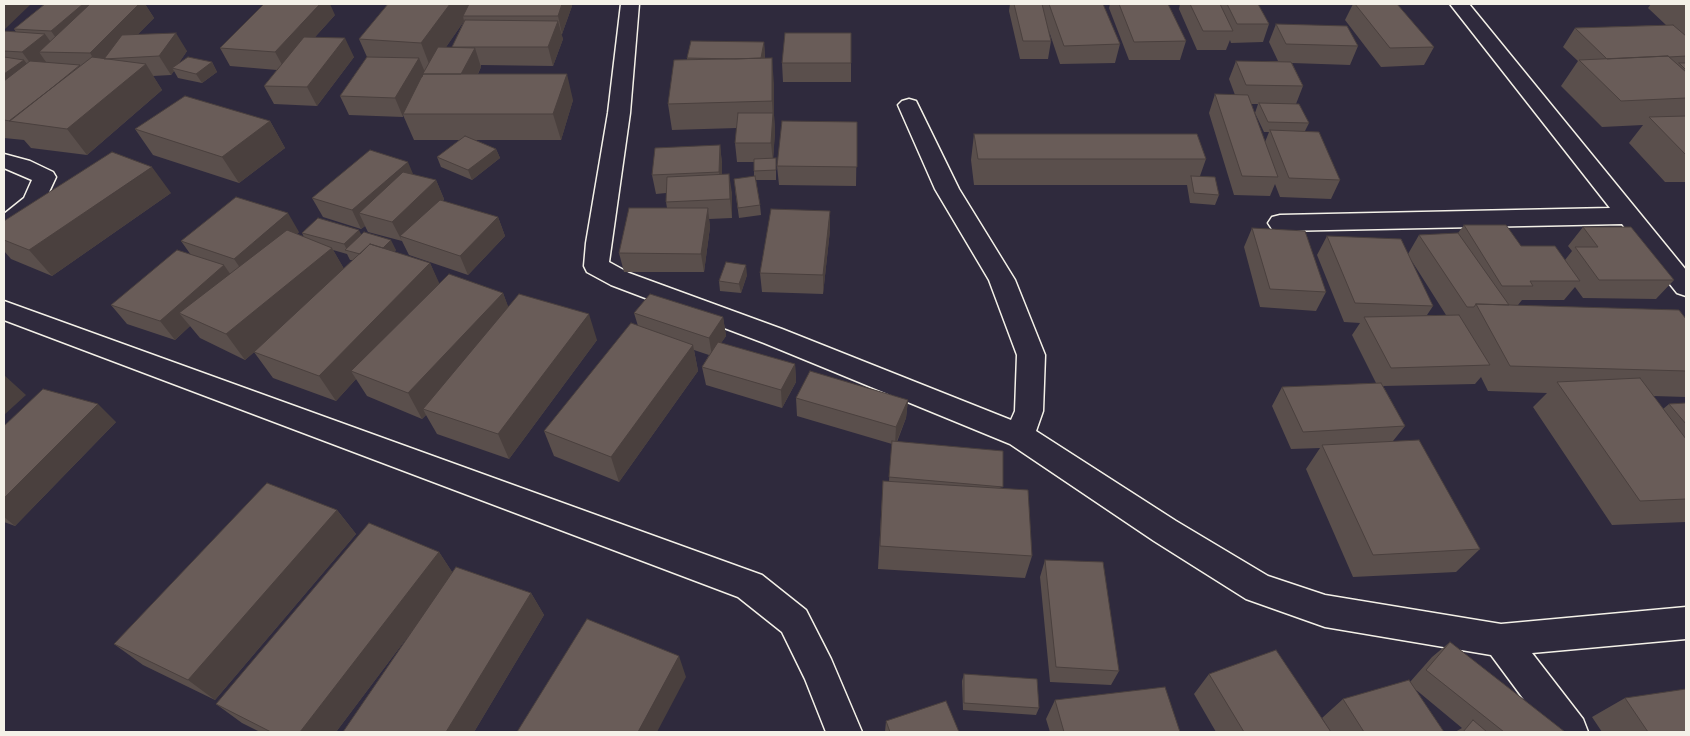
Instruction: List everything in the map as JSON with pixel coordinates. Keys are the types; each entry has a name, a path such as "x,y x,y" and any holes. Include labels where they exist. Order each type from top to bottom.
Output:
{"street":[{"path":"630,4 619,113 596,266 620,279 773,336 1020,436 1165,531 1258,588 1325,611 1501,640 1686,623"},
{"path":"1459,4 1686,287"},
{"path":"909,105 947,188 1002,280 1031,356 1029,411 1020,436"},
{"path":"4,162 22,166 44,177 34,202 4,226"},
{"path":"1280,224 1628,216"},
{"path":"4,310 750,586 794,621 819,671 844,732"},
{"path":"1501,640 1570,732"}],"building":[{"path":"45,4 83,4 51,31 14,29"},
{"path":"90,4 139,4 90,53 39,52"},
{"path":"264,4 320,4 275,52 220,48"},
{"path":"388,4 450,4 421,43 359,39"},
{"path":"469,4 562,4 558,16 463,16"},
{"path":"1014,4 1042,4 1051,41 1023,41"},
{"path":"1049,4 1103,4 1120,44 1064,46"},
{"path":"1119,4 1168,4 1186,41 1134,42"},
{"path":"1190,4 1220,4 1233,31 1203,31"},
{"path":"1227,4 1258,4 1269,24 1237,24"},
{"path":"1355,4 1397,4 1434,47 1390,48"},
{"path":"465,20 558,21 548,47 452,47"},
{"path":"1276,24 1347,26 1358,46 1286,44"},
{"path":"1673,25 1686,36 1686,56 1607,59 1575,28"},
{"path":"4,31 45,34 22,52 4,51"},
{"path":"176,33 159,56 104,59 122,35"},
{"path":"785,33 851,33 851,63 782,63"},
{"path":"304,37 345,38 307,87 264,86"},
{"path":"691,41 764,42 761,58 687,58"},
{"path":"438,47 475,48 461,74 423,74 421,77"},
{"path":"1668,56 1686,72 1686,98 1621,101 1579,60"},
{"path":"4,57 24,60 4,74"},
{"path":"92,57 146,64 67,129 9,121"},
{"path":"188,57 212,62 196,74 172,68"},
{"path":"367,57 419,58 395,98 340,96"},
{"path":"772,58 772,101 668,104 674,60"},
{"path":"30,61 80,65 10,121 4,120 4,81"},
{"path":"1236,61 1291,62 1303,86 1246,85"},
{"path":"1679,63 1686,63 1686,70"},
{"path":"423,74 567,74 553,114 403,114"},
{"path":"1215,94 1248,95 1278,177 1242,176"},
{"path":"185,96 270,121 222,157 135,129"},
{"path":"1259,103 1299,104 1309,123 1268,122"},
{"path":"738,113 773,113 771,143 735,143"},
{"path":"1686,116 1686,155 1649,117"},
{"path":"782,121 857,122 857,167 777,166"},
{"path":"1270,130 1319,132 1340,180 1289,178"},
{"path":"974,134 1197,134 1206,159 978,159"},
{"path":"465,136 496,149 468,170 437,157"},
{"path":"720,145 719,172 652,175 655,148"},
{"path":"370,150 408,162 352,210 312,198"},
{"path":"112,152 152,167 29,250 4,240 4,221"},
{"path":"776,158 776,170 754,171 754,159"},
{"path":"403,172 436,180 392,222 359,213"},
{"path":"729,174 730,199 666,202 667,177"},
{"path":"755,176 760,205 738,208 734,179"},
{"path":"1191,176 1215,177 1219,195 1194,193"},
{"path":"236,197 288,213 234,259 181,241"},
{"path":"440,200 498,217 460,256 400,236"},
{"path":"629,208 708,208 701,254 619,253"},
{"path":"771,209 830,211 823,275 760,273"},
{"path":"318,218 359,230 344,244 302,233"},
{"path":"1464,225 1506,225 1521,246 1555,246 1580,281 1530,281 1533,286 1502,286"},
{"path":"1583,227 1631,227 1674,280 1599,280 1575,247 1598,247"},
{"path":"1252,228 1305,231 1326,292 1270,289"},
{"path":"287,230 332,248 226,334 179,313"},
{"path":"364,232 391,240 383,248 370,244 360,254 345,250"},
{"path":"1458,233 1509,305 1476,304 1474,307 1467,307 1419,235"},
{"path":"1327,236 1401,239 1433,306 1355,303"},
{"path":"370,244 430,263 319,376 254,352"},
{"path":"177,250 224,265 160,321 111,305"},
{"path":"726,262 746,265 739,284 719,281"},
{"path":"449,274 503,293 408,393 351,371"},
{"path":"519,294 589,314 498,434 423,409"},
{"path":"650,294 723,317 709,338 634,313"},
{"path":"1476,304 1679,310 1686,319 1686,371 1510,366"},
{"path":"1459,315 1490,365 1391,368 1364,317"},
{"path":"631,323 693,345 611,457 544,431"},
{"path":"718,342 795,364 781,390 702,367"},
{"path":"810,371 908,400 896,427 796,398"},
{"path":"1640,378 1686,439 1686,499 1640,501 1557,382"},
{"path":"1381,383 1405,426 1303,432 1282,387"},
{"path":"43,389 98,404 4,498 4,426"},
{"path":"1686,403 1686,424 1669,404"},
{"path":"1419,440 1480,549 1373,555 1322,445"},
{"path":"892,441 1003,451 1003,487 889,477"},
{"path":"883,481 1028,490 1032,556 880,546"},
{"path":"267,483 337,510 188,680 114,644"},
{"path":"369,523 439,552 300,732 271,732 216,704"},
{"path":"1045,560 1103,562 1119,671 1056,667"},
{"path":"456,567 531,593 446,732 343,732"},
{"path":"587,619 679,656 638,732 517,732"},
{"path":"1450,642 1565,732 1504,732 1426,670"},
{"path":"1276,650 1331,732 1244,732 1209,674"},
{"path":"964,674 1037,679 1039,708 964,703"},
{"path":"1409,680 1444,732 1364,732 1343,699"},
{"path":"1165,687 1180,732 1064,732 1055,700"},
{"path":"1686,689 1686,732 1648,732 1625,698"},
{"path":"946,701 959,732 890,732 886,721"},
{"path":"1473,720 1487,732 1463,732"}]}
